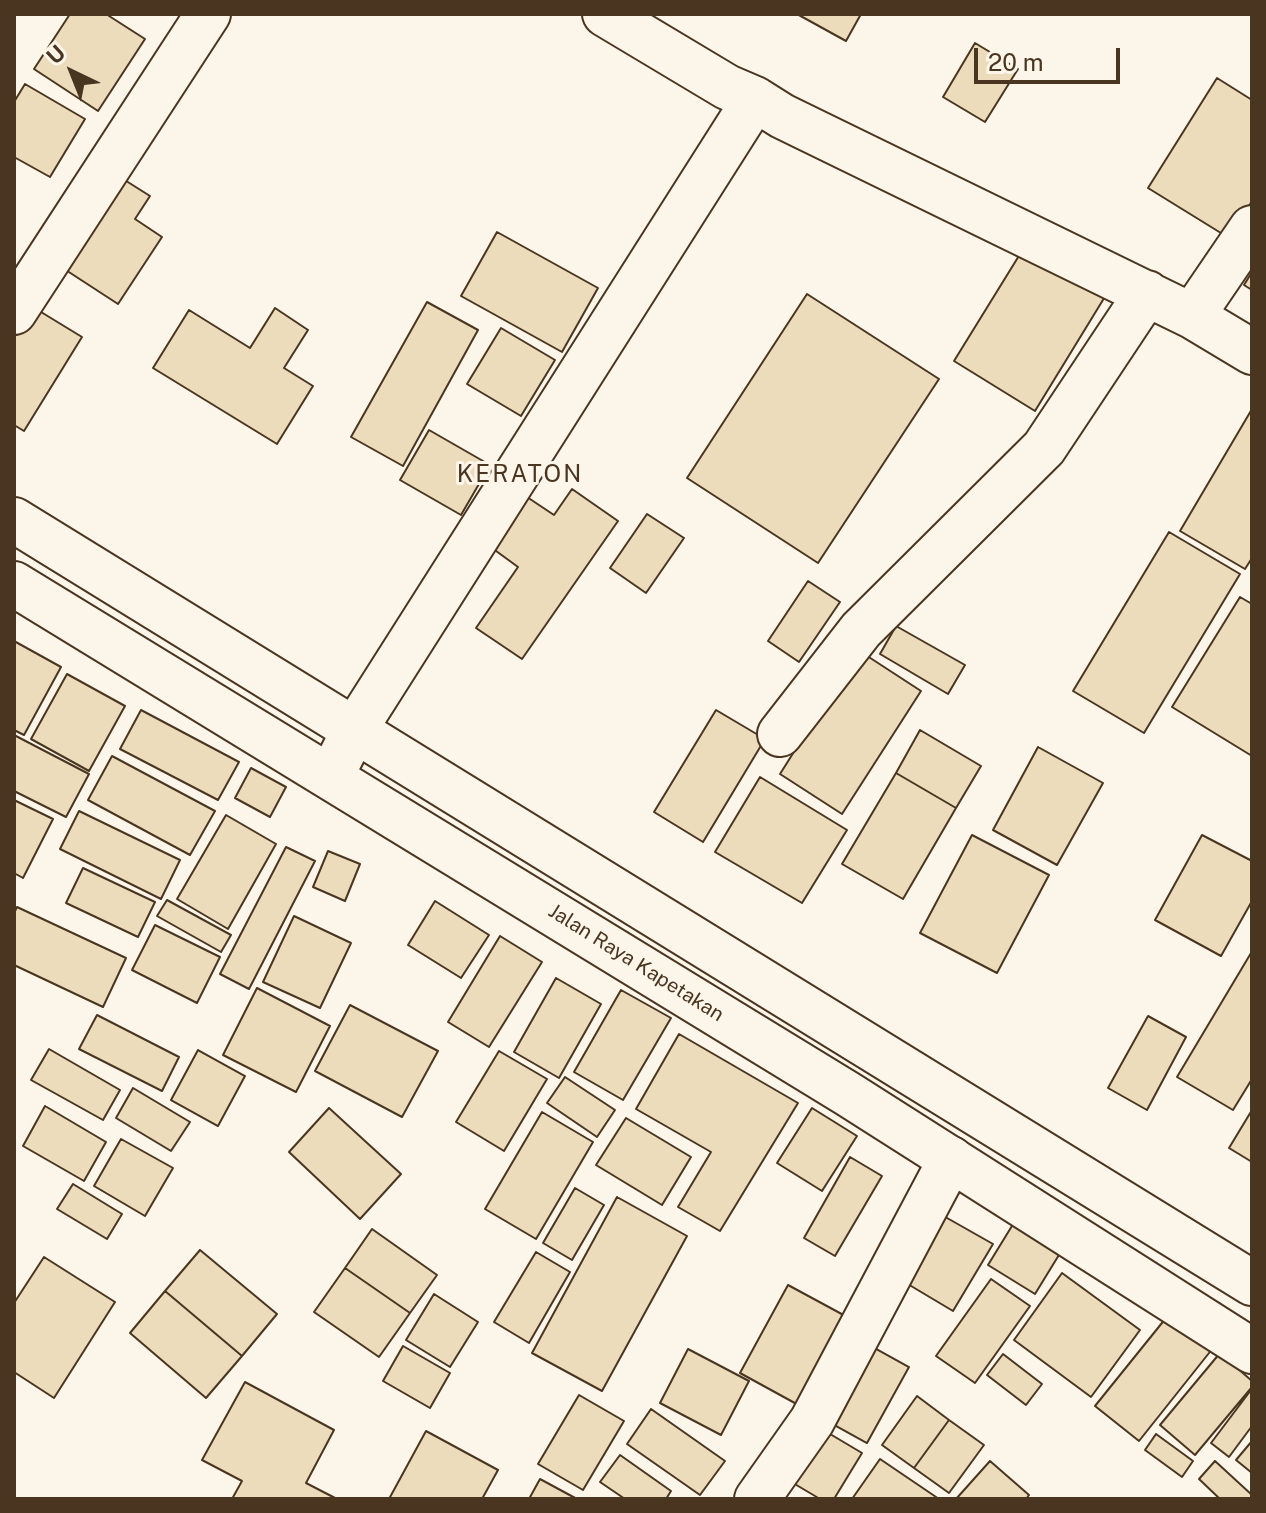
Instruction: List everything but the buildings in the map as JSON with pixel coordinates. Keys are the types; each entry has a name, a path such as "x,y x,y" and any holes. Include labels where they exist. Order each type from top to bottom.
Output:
{"main road":[{"path":"14,312 208,14"},
{"path":"605,14 782,116 1147,293 1252,352"},
{"path":"331,776 355,729 755,99"},
{"path":"1192,316 1252,228"},
{"path":"780,734 861,630 1037,456 1062,424 1147,293"},
{"path":"14,520 1252,1283"},
{"path":"51,606 78,559"},
{"name":"Jalan Raya Kapetakan","path":"14,584 914,1136 1252,1351"},
{"path":"158,672 184,624"},
{"path":"914,1136 946,1095"},
{"path":"757,1499 812,1421 951,1159"}],"district":[{"name":"KERATON","path":"520,475"}]}
